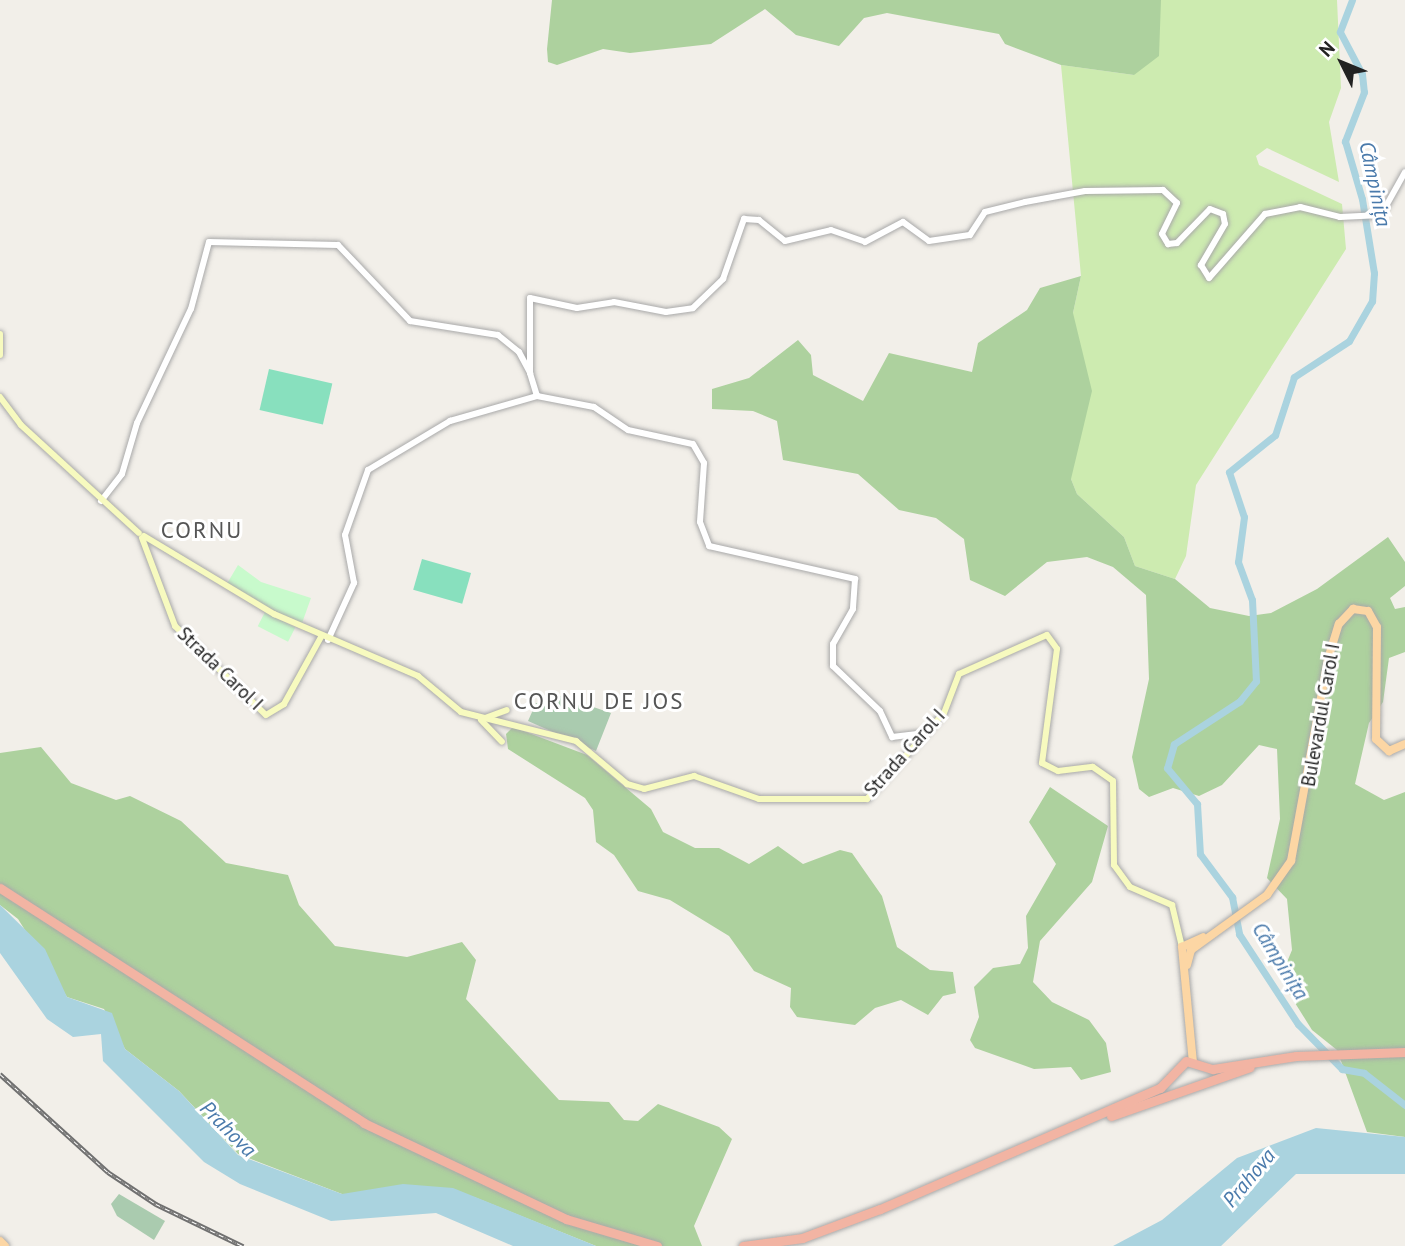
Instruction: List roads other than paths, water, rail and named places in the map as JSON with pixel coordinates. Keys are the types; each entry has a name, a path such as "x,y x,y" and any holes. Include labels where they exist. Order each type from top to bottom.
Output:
{"highway":[{"path":"0,890 362,1127 545,1215 631,1246"},
{"path":"0,890 364,1123 566,1219 657,1246"},
{"path":"1116,1114 1183,1076 1194,1065 1405,1054"},
{"path":"743,1246 794,1240 843,1224 1183,1076 1319,1057"},
{"path":"789,1246 1116,1114 1266,1064"},
{"path":"1183,1076 1194,1065"}],"main road":[{"path":"0,334 0,355"},
{"name":"Strada Carol I","path":"0,397 21,425 142,536 175,626 267,715 284,704 324,638 418,676 457,709 479,719 529,724 576,741 638,788 694,776 769,800 867,799 944,713 959,674 1006,657 1037,637 1050,637 1057,649 1042,763 1058,771 1093,767 1113,781 1114,866 1130,887 1168,900 1187,947"},
{"path":"142,536 222,587 324,638"},
{"name":"Bulevardul Carol I","path":"1187,947 1250,908 1277,885 1294,855 1328,659 1339,624 1353,609 1367,611 1377,627 1376,739 1389,751 1405,744"},
{"path":"502,741 479,719 507,710"},
{"path":"1183,1076 1187,947"},
{"path":"1186,1041 1194,1065"},
{"path":"0,1241 5,1246"}],"street":[{"path":"530,373 530,298 577,308 616,302 666,312 693,308 723,279 744,219 759,220 785,241 833,230 865,242 901,222 929,241 973,233 986,211 1072,192 1168,191 1177,203 1162,234 1170,245 1205,212 1218,210 1225,224 1201,265 1209,278 1265,214 1300,207 1351,218 1371,216 1387,211 1405,172"},
{"path":"101,501 122,474 212,242 338,245 410,321 498,335 519,352 530,373 537,396"},
{"path":"324,638 354,583 344,539 357,487 378,461 455,419 537,396 589,405 628,430 693,444 705,463 700,522 709,546 855,579 852,614 833,644 831,661 901,741 908,755"},
{"path":"901,741 928,733"}],"water":[{"path":"0,905 45,949 67,997 112,1013 125,1049 179,1091 238,1155 342,1194 403,1184 453,1188 596,1246 513,1246 436,1213 331,1221 240,1184 204,1162 103,1061 101,1034 73,1037 47,1019 0,953"},
{"name":"Prahova","path":"1316,1128 1405,1137 1405,1174 1296,1174 1221,1246 1113,1246 1162,1220 1237,1158"}],"waterway":[{"name":"Câmpinița","path":"1352,0 1340,32 1362,74 1364,92 1345,141 1362,199 1374,273 1372,301 1349,341 1294,377 1275,435 1229,472 1244,517 1238,562 1252,600 1256,681 1240,701 1174,744 1167,768 1197,804 1200,854 1232,897 1239,934 1298,1024 1342,1069 1364,1073 1405,1105"}],"railway":[{"path":"0,1074 108,1172 156,1204 243,1246"}],"district":[{"name":"CORNU","path":"202,530"},
{"name":"CORNU DE JOS","path":"599,701"}]}
